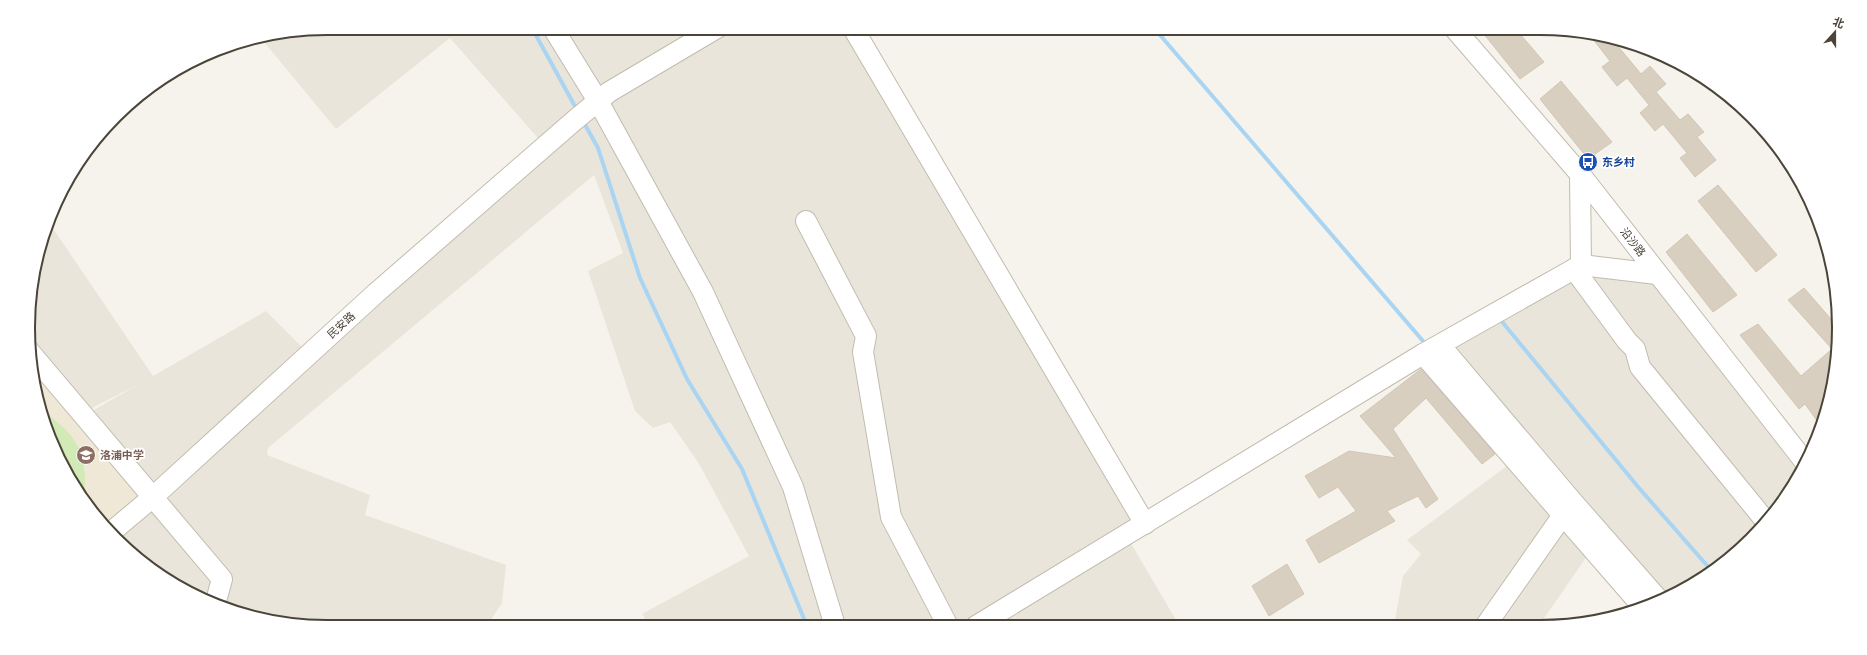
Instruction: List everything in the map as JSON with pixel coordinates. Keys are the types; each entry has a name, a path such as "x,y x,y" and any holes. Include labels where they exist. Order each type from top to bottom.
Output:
{"street":[{"path":"556,35 598,101 703,292 794,487 834,620"},
{"name":"民安路","path":"116,528 153,497 376,293 575,120 609,92 705,35"},
{"path":"856,35 1145,524"},
{"name":"沿沙路","path":"1460,35 1580,174 1802,458"},
{"path":"1580,174 1577,267 1627,341 1636,349 1640,367 1762,517"},
{"path":"806,222 866,336 863,352 891,517 945,620"},
{"path":"986,620 1432,349 1577,267 1657,274"},
{"path":"1432,349 1635,604"},
{"path":"1432,349 1572,501 1655,596"},
{"path":"37,361 222,579 217,598"},
{"path":"1490,620 1563,515"}],"shaded area":[{"path":"328,35 857,35 1145,524 1126,535 1176,620 1017,620 1016,617 1011,620 646,620 642,614 749,556 698,462 670,422 653,428 635,411 588,271 623,253 594,175 268,448 267,455 370,495 365,515 506,565 502,603 491,620 328,620 289,617 252,610 233,604 216,598 181,581 149,560 109,521 143,492 80,418 139,384 82,413 37,357 35,328 38,289 45,252 51,233 53,228 153,376 266,311 309,354 545,146 450,38 336,129 264,42 289,38"},
{"path":"1581,265 1657,274 1802,458 1772,506 1746,534 1718,560 1686,581 1641,602 1423,354"},
{"name":"洛浦中学","path":"38,368 143,492 109,521 95,506 74,474 57,439 45,403"},
{"path":"1515,460 1592,549 1543,620 1395,620 1403,576 1421,554 1407,540"}],"green space":[{"path":"49,415 71,435 77,446 83,461 84,490 65,457"}],"building":[{"path":"1485,35 1521,35 1544,62 1520,79"},
{"path":"1594,41 1618,46 1641,74 1650,66 1666,84 1656,92 1680,120 1688,114 1704,132 1697,137 1716,160 1695,177 1680,158 1687,153 1663,124 1655,131 1640,113 1649,105 1627,78 1617,86 1602,67 1610,61"},
{"path":"1561,81 1612,142 1588,159 1540,99"},
{"path":"1718,185 1777,255 1756,272 1698,201"},
{"path":"1687,234 1737,295 1713,312 1666,252"},
{"path":"1804,288 1832,320 1831,348 1788,300"},
{"path":"1758,324 1801,376 1831,350 1826,385 1817,420 1805,404 1799,409 1740,335"},
{"path":"1421,369 1495,454 1482,464 1426,398 1393,429 1438,499 1426,508 1418,496 1387,511 1395,521 1319,563 1306,540 1356,511 1338,487 1319,498 1305,476 1349,451 1396,458 1360,416"},
{"path":"1287,564 1304,594 1269,616 1252,586"}],"waterway":[{"path":"536,35 577,110"},
{"path":"1160,35 1423,341"},
{"path":"583,121 598,148 640,278 687,379 742,469 805,620"},
{"path":"1499,318 1639,488 1708,567"}],"place":[{"name":"东乡村","path":"1588,162"},
{"name":"洛浦中学","path":"86,455"}]}
